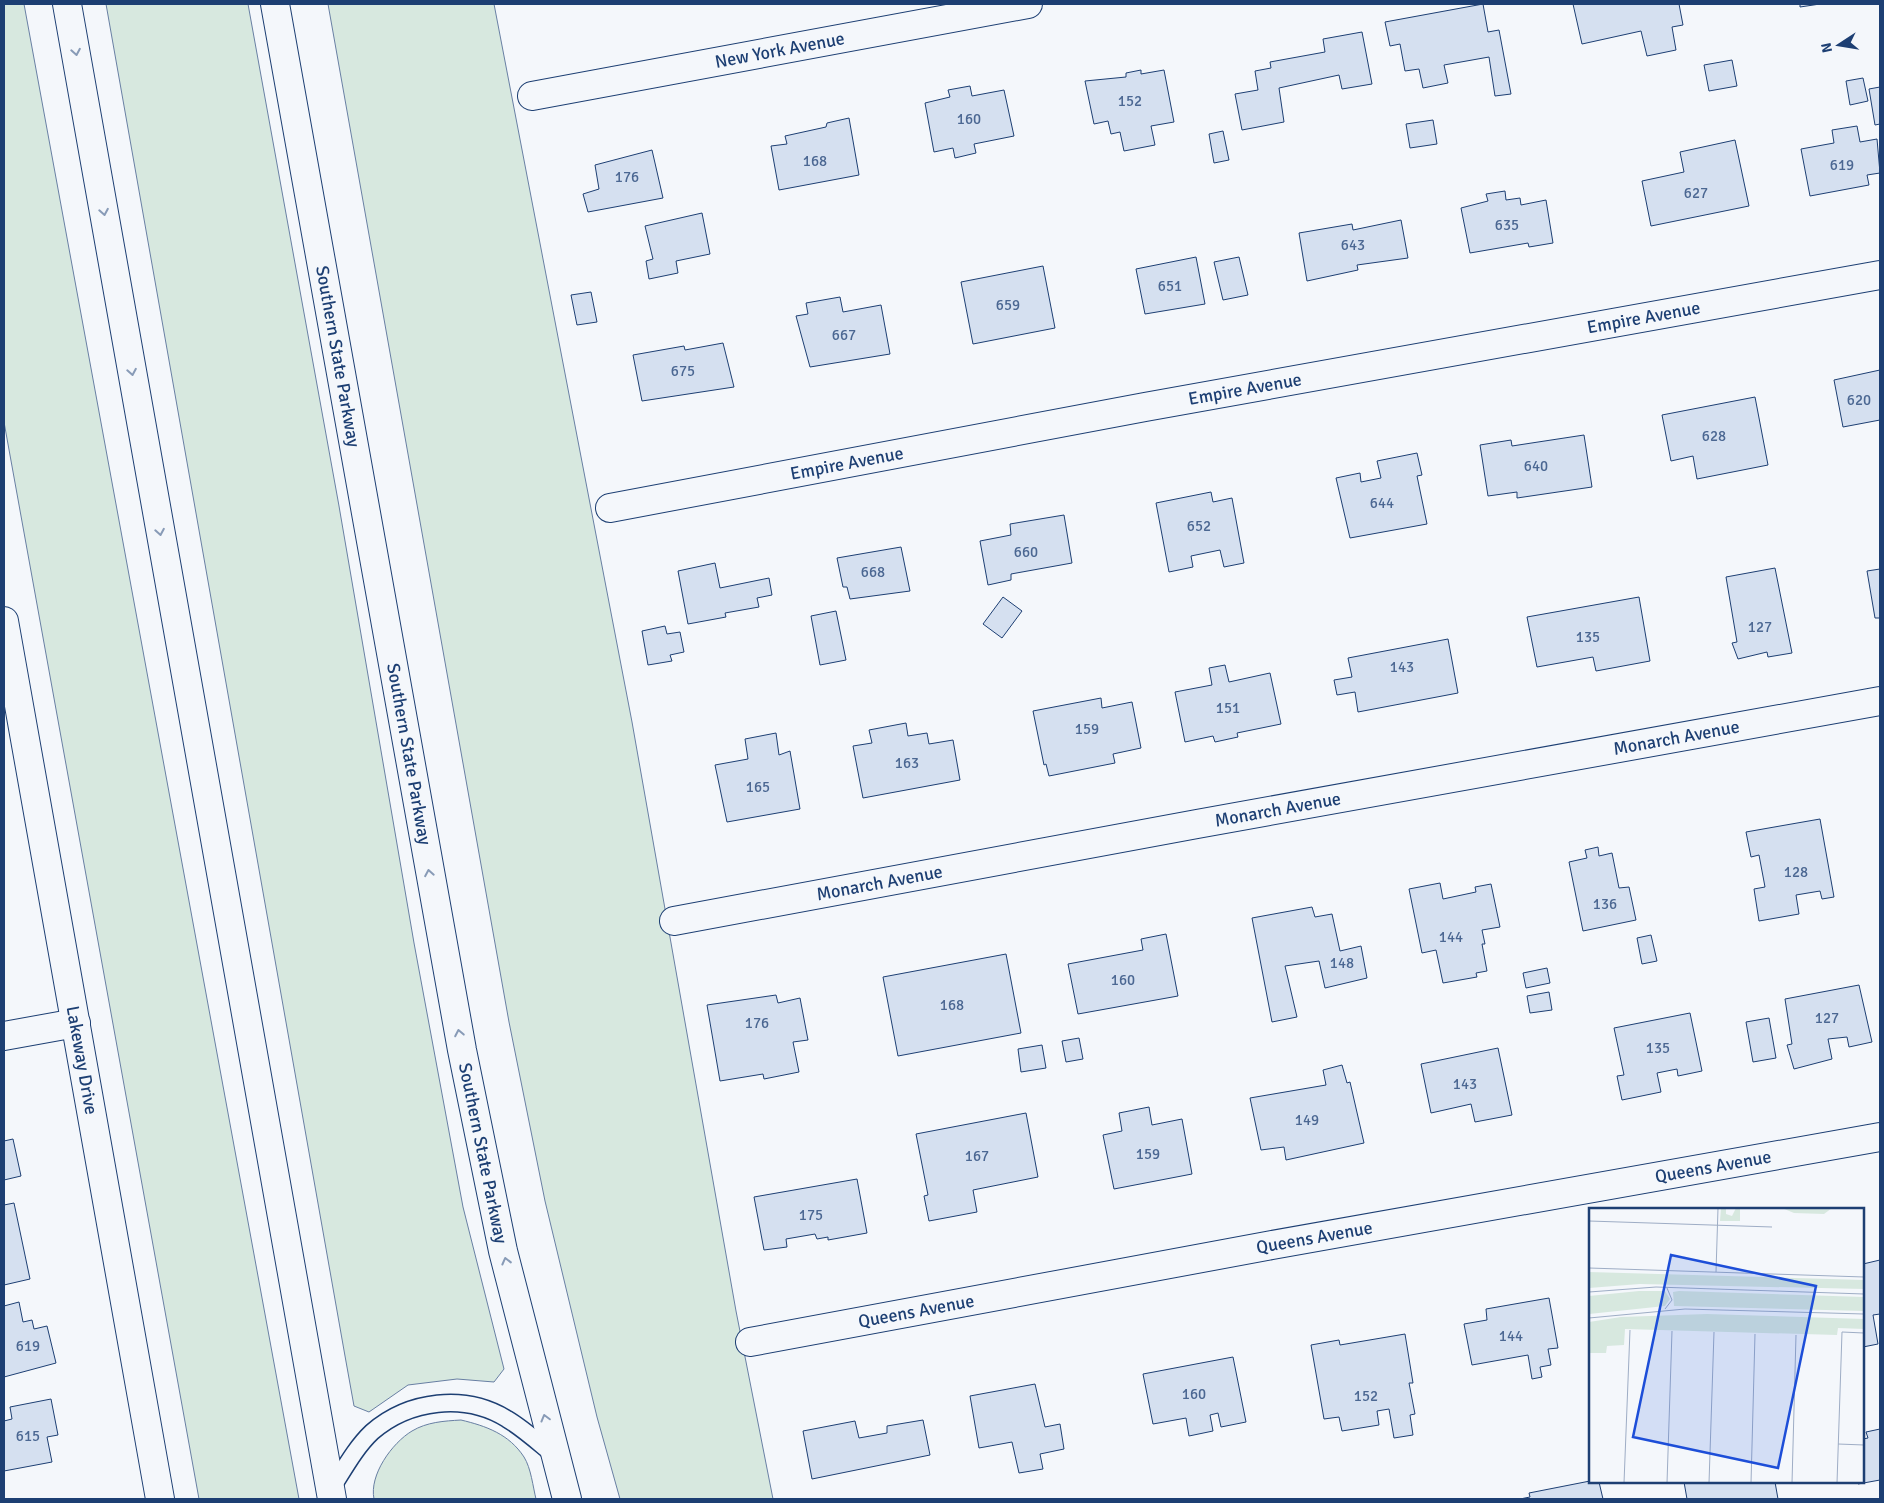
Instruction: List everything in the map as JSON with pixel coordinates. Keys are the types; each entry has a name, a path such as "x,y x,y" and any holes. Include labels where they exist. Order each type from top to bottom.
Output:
{"main road":[{"path":"67,4 331,1495"},
{"name":"Southern State Parkway","path":"275,4 462,1050 503,1250 567,1499"},
{"name":"New York Avenue","path":"532,96 1028,4"},
{"name":"Empire Avenue","path":"610,508 1135,409 1880,275"},
{"name":"Lakeway Drive","path":"4,622 160,1499"},
{"name":"Monarch Avenue","path":"674,921 1187,826 1880,702"},
{"path":"4,1036 76,1023"},
{"name":"Queens Avenue","path":"750,1342 1272,1245 1880,1137"}],"lane":[{"path":"331,1495 357,1449 372,1432 402,1413 423,1405 459,1403 492,1411 508,1419 555,1456"}],"shaded area":[{"path":"4,4 24,4 299,1499 199,1499 4,422"},
{"path":"106,4 248,4 339,506 414,943 463,1207 504,1369 494,1382 457,1379 408,1385 369,1412 354,1406"},
{"path":"328,4 494,4 632,722 736,1311 773,1499 620,1499 597,1417 545,1201 509,1022"},
{"path":"461,1420 496,1432 518,1449 524,1457 532,1478 536,1499 374,1499 373,1490 379,1470 390,1451 404,1436 430,1424"}],"building":[{"path":"1483,4 1488,32 1499,30 1511,94 1495,96 1489,57 1444,65 1448,83 1423,88 1419,69 1405,71 1400,44 1390,46 1385,22"},
{"path":"1573,4 1679,4 1683,25 1672,27 1676,50 1647,56 1641,31 1582,44"},
{"path":"1800,4 1820,4 1800,7"},
{"path":"1362,32 1372,84 1342,89 1339,75 1279,88 1284,122 1242,130 1235,94 1258,90 1255,71 1271,68 1270,62 1325,52 1323,39"},
{"path":"1732,60 1737,86 1709,91 1704,65"},
{"path":"1141,70 1141,74 1164,70 1174,122 1151,126 1155,145 1124,151 1120,132 1111,134 1108,121 1094,124 1085,81 1126,77 1126,73"},
{"path":"1863,78 1868,101 1850,105 1846,81"},
{"path":"970,86 972,96 1004,90 1014,136 974,144 976,153 955,158 953,148 934,152 925,103 950,97 948,90"},
{"path":"1880,87 1880,124 1875,125 1869,89"},
{"path":"849,118 859,175 779,190 771,146 787,144 785,136 826,127 827,123"},
{"path":"1433,120 1437,144 1410,148 1406,124"},
{"path":"1857,126 1860,142 1877,139 1880,173 1867,175 1869,185 1810,196 1801,149 1834,143 1832,130"},
{"path":"1223,131 1229,160 1214,163 1209,134"},
{"path":"1735,140 1749,206 1651,226 1642,181 1684,172 1680,152"},
{"path":"652,150 663,198 588,212 583,194 599,189 595,165"},
{"path":"1505,191 1506,200 1520,198 1521,205 1546,200 1553,243 1529,247 1528,243 1470,253 1461,208 1488,201 1486,194"},
{"path":"702,213 710,254 676,261 678,273 649,279 646,261 653,259 645,226"},
{"path":"1401,220 1408,258 1357,265 1358,270 1307,281 1299,233 1352,224 1353,230"},
{"path":"1196,257 1205,304 1145,314 1136,269"},
{"path":"1239,257 1248,295 1223,300 1214,262"},
{"path":"1043,266 1055,328 973,344 961,282"},
{"path":"591,292 597,322 577,325 571,295"},
{"path":"840,297 843,312 881,305 890,354 810,367 796,316 808,314 806,303"},
{"path":"723,343 734,387 642,401 633,355 684,346 685,350"},
{"path":"1880,370 1880,420 1843,427 1834,380"},
{"path":"1755,397 1768,465 1697,479 1693,456 1671,461 1662,415"},
{"path":"1584,435 1592,487 1517,498 1517,492 1488,496 1480,445 1511,440 1512,446"},
{"path":"1417,453 1422,475 1417,476 1427,524 1350,538 1336,478 1360,473 1361,482 1381,478 1377,461"},
{"path":"1211,492 1213,502 1232,498 1244,563 1224,567 1220,550 1191,556 1193,567 1169,572 1156,503"},
{"path":"1064,515 1072,563 1011,574 1011,580 988,585 980,541 1011,535 1010,524"},
{"path":"901,547 910,591 850,599 847,587 843,587 837,558"},
{"path":"715,563 720,588 769,578 772,595 757,598 759,607 725,613 726,617 688,624 678,571"},
{"path":"1775,568 1792,653 1768,657 1767,652 1738,659 1732,643 1737,642 1726,577"},
{"path":"1880,569 1880,618 1875,618 1867,571"},
{"path":"1003,597 1022,611 1002,638 983,624"},
{"path":"1639,597 1650,661 1596,671 1593,657 1537,667 1527,617"},
{"path":"836,611 846,660 820,665 811,616"},
{"path":"665,626 667,634 680,632 684,652 670,655 672,661 648,665 642,631"},
{"path":"1448,639 1458,693 1358,712 1355,692 1337,695 1334,680 1352,677 1348,658"},
{"path":"1225,665 1229,682 1270,673 1281,724 1237,733 1238,737 1215,742 1213,736 1185,742 1175,692 1212,685 1209,668"},
{"path":"1101,698 1102,708 1132,702 1141,748 1113,754 1115,763 1049,776 1046,764 1044,765 1033,711"},
{"path":"906,723 908,736 927,733 929,744 953,740 960,780 863,798 853,746 872,743 869,730"},
{"path":"776,733 779,755 790,751 800,809 727,822 715,765 748,759 745,739"},
{"path":"1820,819 1834,897 1822,899 1820,891 1796,895 1799,914 1759,921 1754,889 1765,887 1759,855 1751,857 1746,832"},
{"path":"1598,847 1599,856 1612,853 1619,888 1629,887 1636,920 1583,931 1569,862 1587,858 1585,850"},
{"path":"1440,883 1443,899 1476,892 1475,887 1491,884 1500,927 1482,930 1485,944 1482,944 1487,971 1476,973 1477,977 1443,983 1436,950 1422,953 1409,889"},
{"path":"1312,907 1315,917 1332,914 1340,951 1361,946 1367,978 1325,988 1319,961 1285,966 1297,1017 1272,1022 1252,918"},
{"path":"1166,934 1178,996 1078,1014 1068,964 1143,950 1141,939"},
{"path":"1651,935 1657,961 1642,964 1637,938"},
{"path":"1006,954 1021,1033 898,1056 883,977"},
{"path":"1547,968 1550,983 1526,988 1523,973"},
{"path":"1859,985 1872,1042 1849,1047 1847,1037 1828,1039 1832,1059 1794,1069 1787,1045 1792,1044 1785,999"},
{"path":"1549,992 1552,1010 1530,1013 1527,996"},
{"path":"776,995 778,1003 800,998 808,1040 793,1042 799,1072 764,1079 763,1074 720,1081 707,1005"},
{"path":"1690,1013 1702,1071 1678,1076 1677,1069 1657,1073 1661,1092 1622,1100 1617,1076 1624,1075 1614,1028"},
{"path":"1769,1018 1776,1058 1753,1062 1746,1022"},
{"path":"1079,1038 1083,1059 1066,1062 1062,1041"},
{"path":"1042,1045 1046,1068 1021,1072 1018,1049"},
{"path":"1498,1048 1512,1115 1475,1122 1471,1104 1431,1113 1421,1064"},
{"path":"1342,1065 1347,1083 1350,1082 1364,1143 1286,1160 1284,1147 1261,1150 1250,1098 1326,1085 1323,1070"},
{"path":"1149,1107 1152,1125 1182,1119 1192,1174 1114,1189 1103,1135 1122,1131 1119,1113"},
{"path":"1026,1113 1038,1177 973,1190 977,1212 929,1221 924,1196 928,1195 916,1134"},
{"path":"13,1139 21,1176 4,1180 4,1141"},
{"path":"857,1179 867,1233 828,1240 828,1237 817,1239 815,1234 786,1239 787,1247 764,1250 754,1197"},
{"path":"14,1203 30,1279 4,1285 4,1205"},
{"path":"1880,1260 1880,1314 1873,1315 1878,1344 1864,1347 1864,1264"},
{"path":"1549,1298 1558,1348 1548,1349 1551,1365 1540,1367 1542,1377 1532,1379 1528,1355 1472,1365 1464,1324 1487,1320 1486,1309"},
{"path":"19,1302 23,1322 32,1320 34,1329 47,1326 56,1363 4,1377 4,1306"},
{"path":"1405,1334 1413,1383 1409,1383 1415,1414 1410,1415 1413,1435 1394,1438 1389,1409 1377,1411 1379,1425 1342,1431 1339,1417 1324,1419 1311,1345 1339,1340 1340,1345"},
{"path":"1233,1357 1246,1422 1221,1427 1218,1413 1210,1415 1213,1431 1189,1436 1186,1418 1153,1424 1143,1374"},
{"path":"1035,1384 1045,1427 1060,1424 1064,1449 1040,1454 1043,1469 1019,1473 1012,1442 979,1448 970,1396"},
{"path":"51,1399 58,1435 47,1437 52,1462 4,1471 4,1421 12,1419 10,1407"},
{"path":"923,1420 930,1455 812,1479 803,1431 855,1421 859,1438 887,1433 887,1426"},
{"path":"1880,1429 1880,1480 1864,1483 1864,1439 1868,1438 1866,1432"},
{"path":"1589,1481 1589,1483 1599,1483 1603,1499 1520,1499 1530,1497 1529,1493"},
{"path":"1684,1483 1775,1483 1778,1499 1687,1499"}]}
